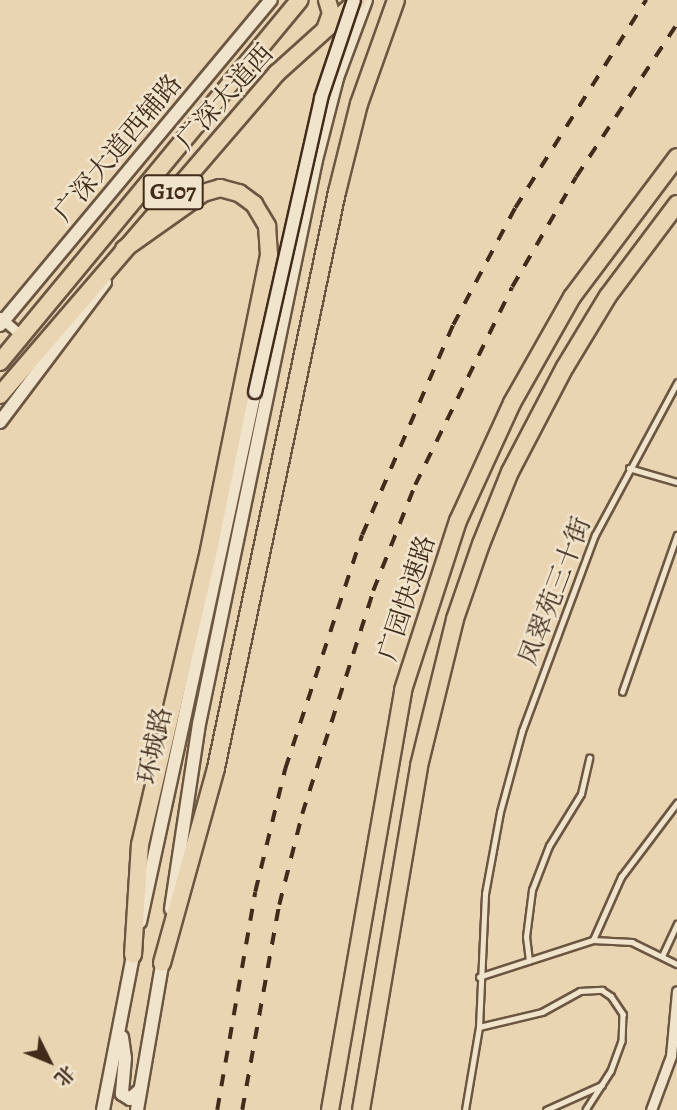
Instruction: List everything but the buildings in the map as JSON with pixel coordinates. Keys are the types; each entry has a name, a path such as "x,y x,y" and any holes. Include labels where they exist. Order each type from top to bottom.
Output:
{"highway":[{"path":"326,27 331,13 327,0"},
{"name":"广深大道西","path":"0,395 277,73 356,0"},
{"path":"162,963 219,755 337,192 359,104 396,0"},
{"name":"广深大道西","path":"0,362 299,2"},
{"name":"广园快速路","path":"330,1110 403,690 458,521 512,403 572,297 677,157"},
{"path":"124,249 203,193 220,188 239,193 254,204 267,226 269,255 207,559 140,844 133,955"},
{"name":"广园快速路","path":"361,1110 419,766 448,644 476,556 510,472 565,367 608,296 677,204"}],"main road":[{"name":"广深大道西辅路","path":"1,321 271,0"},
{"path":"261,393 320,98 356,0"},
{"path":"261,393 337,78 366,0"},
{"path":"0,422 89,305 111,267"},
{"name":"环城路","path":"103,1110 133,955 261,393"},
{"name":"环城路","path":"137,1110 199,724 261,393"},
{"path":"120,1030 125,1058 122,1094 130,1098 140,1090"}],"street":[{"path":"1,321 22,336"},
{"path":"651,1110 671,1056 677,990"}],"lane":[{"name":"凤翠苑三十街","path":"466,1110 479,1027 485,894 500,811 522,731 595,536 629,468 677,383"},
{"path":"629,468 677,482"},
{"path":"622,692 677,535"},
{"path":"529,961 526,937 532,890 549,846 582,794 589,758"},
{"path":"593,940 621,877 677,803"},
{"path":"663,954 677,924"},
{"path":"480,977 593,940 632,942 663,954 677,964"},
{"path":"479,1027 542,1012 580,991 602,990 619,1004 623,1025 618,1056 586,1110"},
{"path":"546,1110 603,1084"}],"railway":[{"path":"217,1110 255,892 285,769 362,535 453,325 515,208 646,0"},
{"path":"242,1110 279,905 302,814 373,591 415,485 512,287 576,177 677,24"}]}
